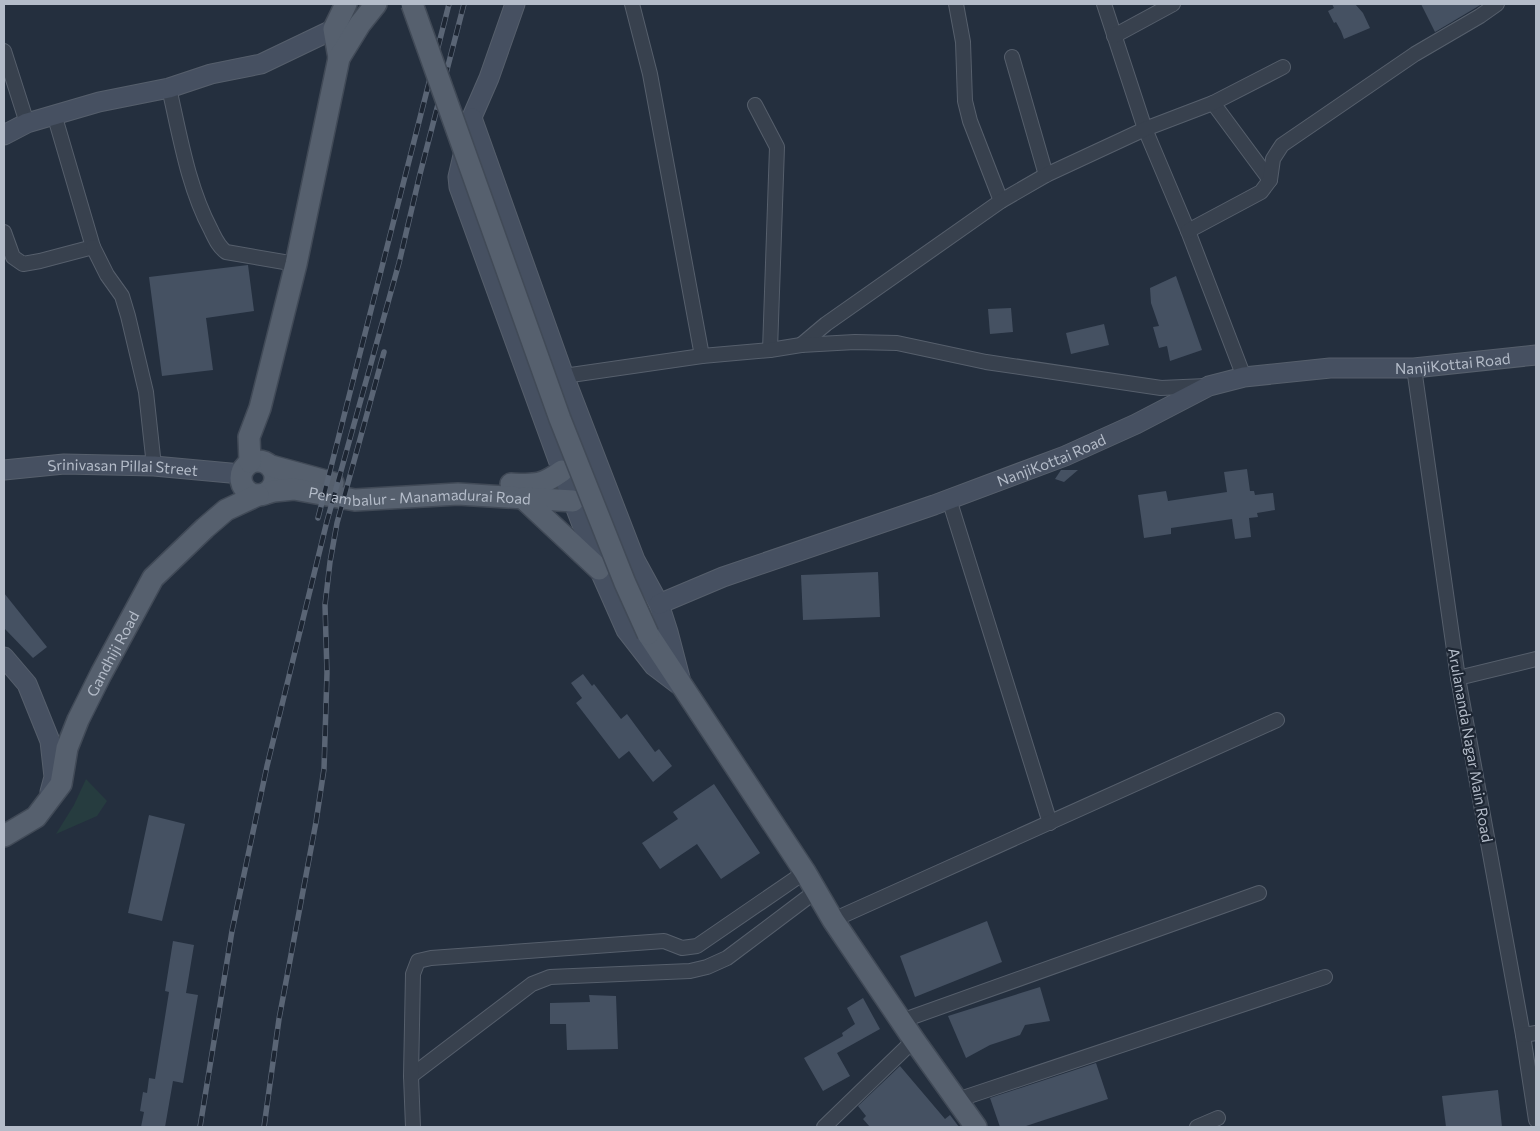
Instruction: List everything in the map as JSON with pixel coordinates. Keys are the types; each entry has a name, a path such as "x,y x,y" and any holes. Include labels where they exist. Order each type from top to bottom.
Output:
{"main road":[{"path":"339,58 334,29 346,4"},
{"path":"254,469 275,473 276,480 273,487 263,494 251,494 245,489 254,469 249,437 260,408 296,264 339,58 360,24 376,4"},
{"path":"412,4 560,419 625,583 648,634 901,1021 976,1127"},
{"path":"205,528 230,495 254,469"},
{"name":"Perambalur - Manamadurai Road","path":"254,469 342,486 482,482 535,485 547,482 562,471"},
{"name":"Perambalur - Manamadurai Road","path":"263,494 294,489 355,500 458,494 573,501"},
{"name":"Gandhiji Road","path":"4,836 36,817 48,802 58,781 67,748 78,720 153,578 226,510 263,494"},
{"path":"522,498 600,570"}],"street":[{"path":"515,4 489,78 472,117 458,177 459,187 573,501 626,630 654,666 682,687"},
{"path":"632,4 650,74 702,356"},
{"path":"956,4 970,121 1001,201"},
{"path":"1104,4 1145,129 1188,231 1244,377"},
{"path":"1114,36 1173,4"},
{"path":"1188,231 1261,192 1270,180 1273,159 1282,145 1415,54 1480,16 1496,4"},
{"path":"4,135 27,123 54,114 99,102 169,88 211,74 261,64 334,29"},
{"path":"4,50 27,123"},
{"path":"1012,57 1046,175"},
{"path":"801,345 826,324 1001,201 1046,175 1145,129 1213,103 1283,67"},
{"path":"169,88 181,142 200,210 220,247 226,252 296,264"},
{"path":"1213,103 1270,180"},
{"path":"755,105 777,147 770,350"},
{"path":"54,114 93,247 107,275 122,296 128,316 146,392 154,466"},
{"path":"472,117 564,376 635,560 659,604 682,687"},
{"path":"4,232 13,257 23,264 93,247"},
{"path":"532,388 564,376 702,356 770,350 801,345 855,342 897,343 986,362 1162,388 1209,386"},
{"name":"NanjiKottai Road","path":"659,604 723,577 948,499 1065,456 1136,424 1209,386 1244,377 1330,368 1414,368 1536,355"},
{"name":"Arulananda Nagar Main Road","path":"1414,368 1458,678 1529,1034 1536,1120"},
{"name":"Srinivasan Pillai Street","path":"4,470 64,464 154,466 194,471 254,469"},
{"path":"948,499 1050,822"},
{"path":"4,657 27,684 50,742 58,781"},
{"path":"1458,678 1536,659"},
{"path":"834,920 1277,720"},
{"path":"413,1127 411,1076 413,974 418,961 431,958 664,941 682,948 697,946 804,872"},
{"path":"411,1076 532,984 550,977 690,970 707,967 727,958 816,891"},
{"path":"901,1021 1259,893"},
{"path":"957,1100 1325,977"},
{"path":"824,1127 914,1040"},
{"path":"1197,1127 1218,1118"}],"green space":[{"path":"86,779 107,801 97,816 56,834 74,805"}],"building":[{"path":"1332,4 1355,4 1363,13 1370,28 1344,39 1328,11 1334,8"},
{"path":"1421,4 1482,4 1435,32"},
{"path":"248,265 254,311 206,318 213,370 162,376 149,277"},
{"path":"1176,276 1202,350 1170,361 1167,346 1159,348 1153,327 1159,326 1151,303 1150,288"},
{"path":"1011,308 1013,332 990,334 988,309"},
{"path":"1104,324 1109,345 1071,354 1066,333"},
{"path":"1247,469 1250,491 1254,491 1255,495 1273,493 1275,510 1257,513 1258,517 1249,518 1251,537 1235,539 1232,519 1171,528 1171,534 1144,538 1138,495 1166,491 1168,501 1227,492 1224,472"},
{"path":"1061,470 1078,470 1064,482 1055,479"},
{"path":"878,572 880,617 803,620 801,575"},
{"path":"4,593 47,647 33,658 4,628"},
{"path":"583,674 592,686 594,684 621,719 627,714 655,752 659,749 672,766 653,782 629,751 619,759 576,703 582,698 571,683"},
{"path":"714,784 760,853 721,879 697,844 660,869 642,843 678,819 673,812"},
{"path":"149,815 185,824 162,921 128,913"},
{"path":"987,921 1002,962 915,997 900,956"},
{"path":"173,941 194,945 186,993 198,995 183,1083 173,1081 165,1127 141,1127 144,1112 140,1111 143,1092 147,1093 149,1078 155,1079 169,992 165,991"},
{"path":"1040,987 1050,1021 1025,1025 1020,1035 990,1045 966,1058 948,1016"},
{"path":"589,995 616,996 618,1049 567,1050 566,1024 550,1024 550,1003 590,1002"},
{"path":"863,998 880,1029 837,1053 850,1076 823,1091 804,1058 843,1036 842,1033 855,1024 847,1008"},
{"path":"1096,1063 1108,1099 1023,1127 1000,1127 990,1098"},
{"path":"900,1066 945,1119 950,1115 959,1127 870,1127 863,1119 866,1116 858,1106"},
{"path":"1498,1090 1502,1127 1446,1127 1442,1096"}],"railway":[{"path":"318,518 449,4"},
{"path":"200,1127 232,931 267,766 327,521 399,263 464,4"},
{"path":"264,1127 279,1019 316,822 324,769 327,673 325,605 330,562 337,523 384,352"}]}
